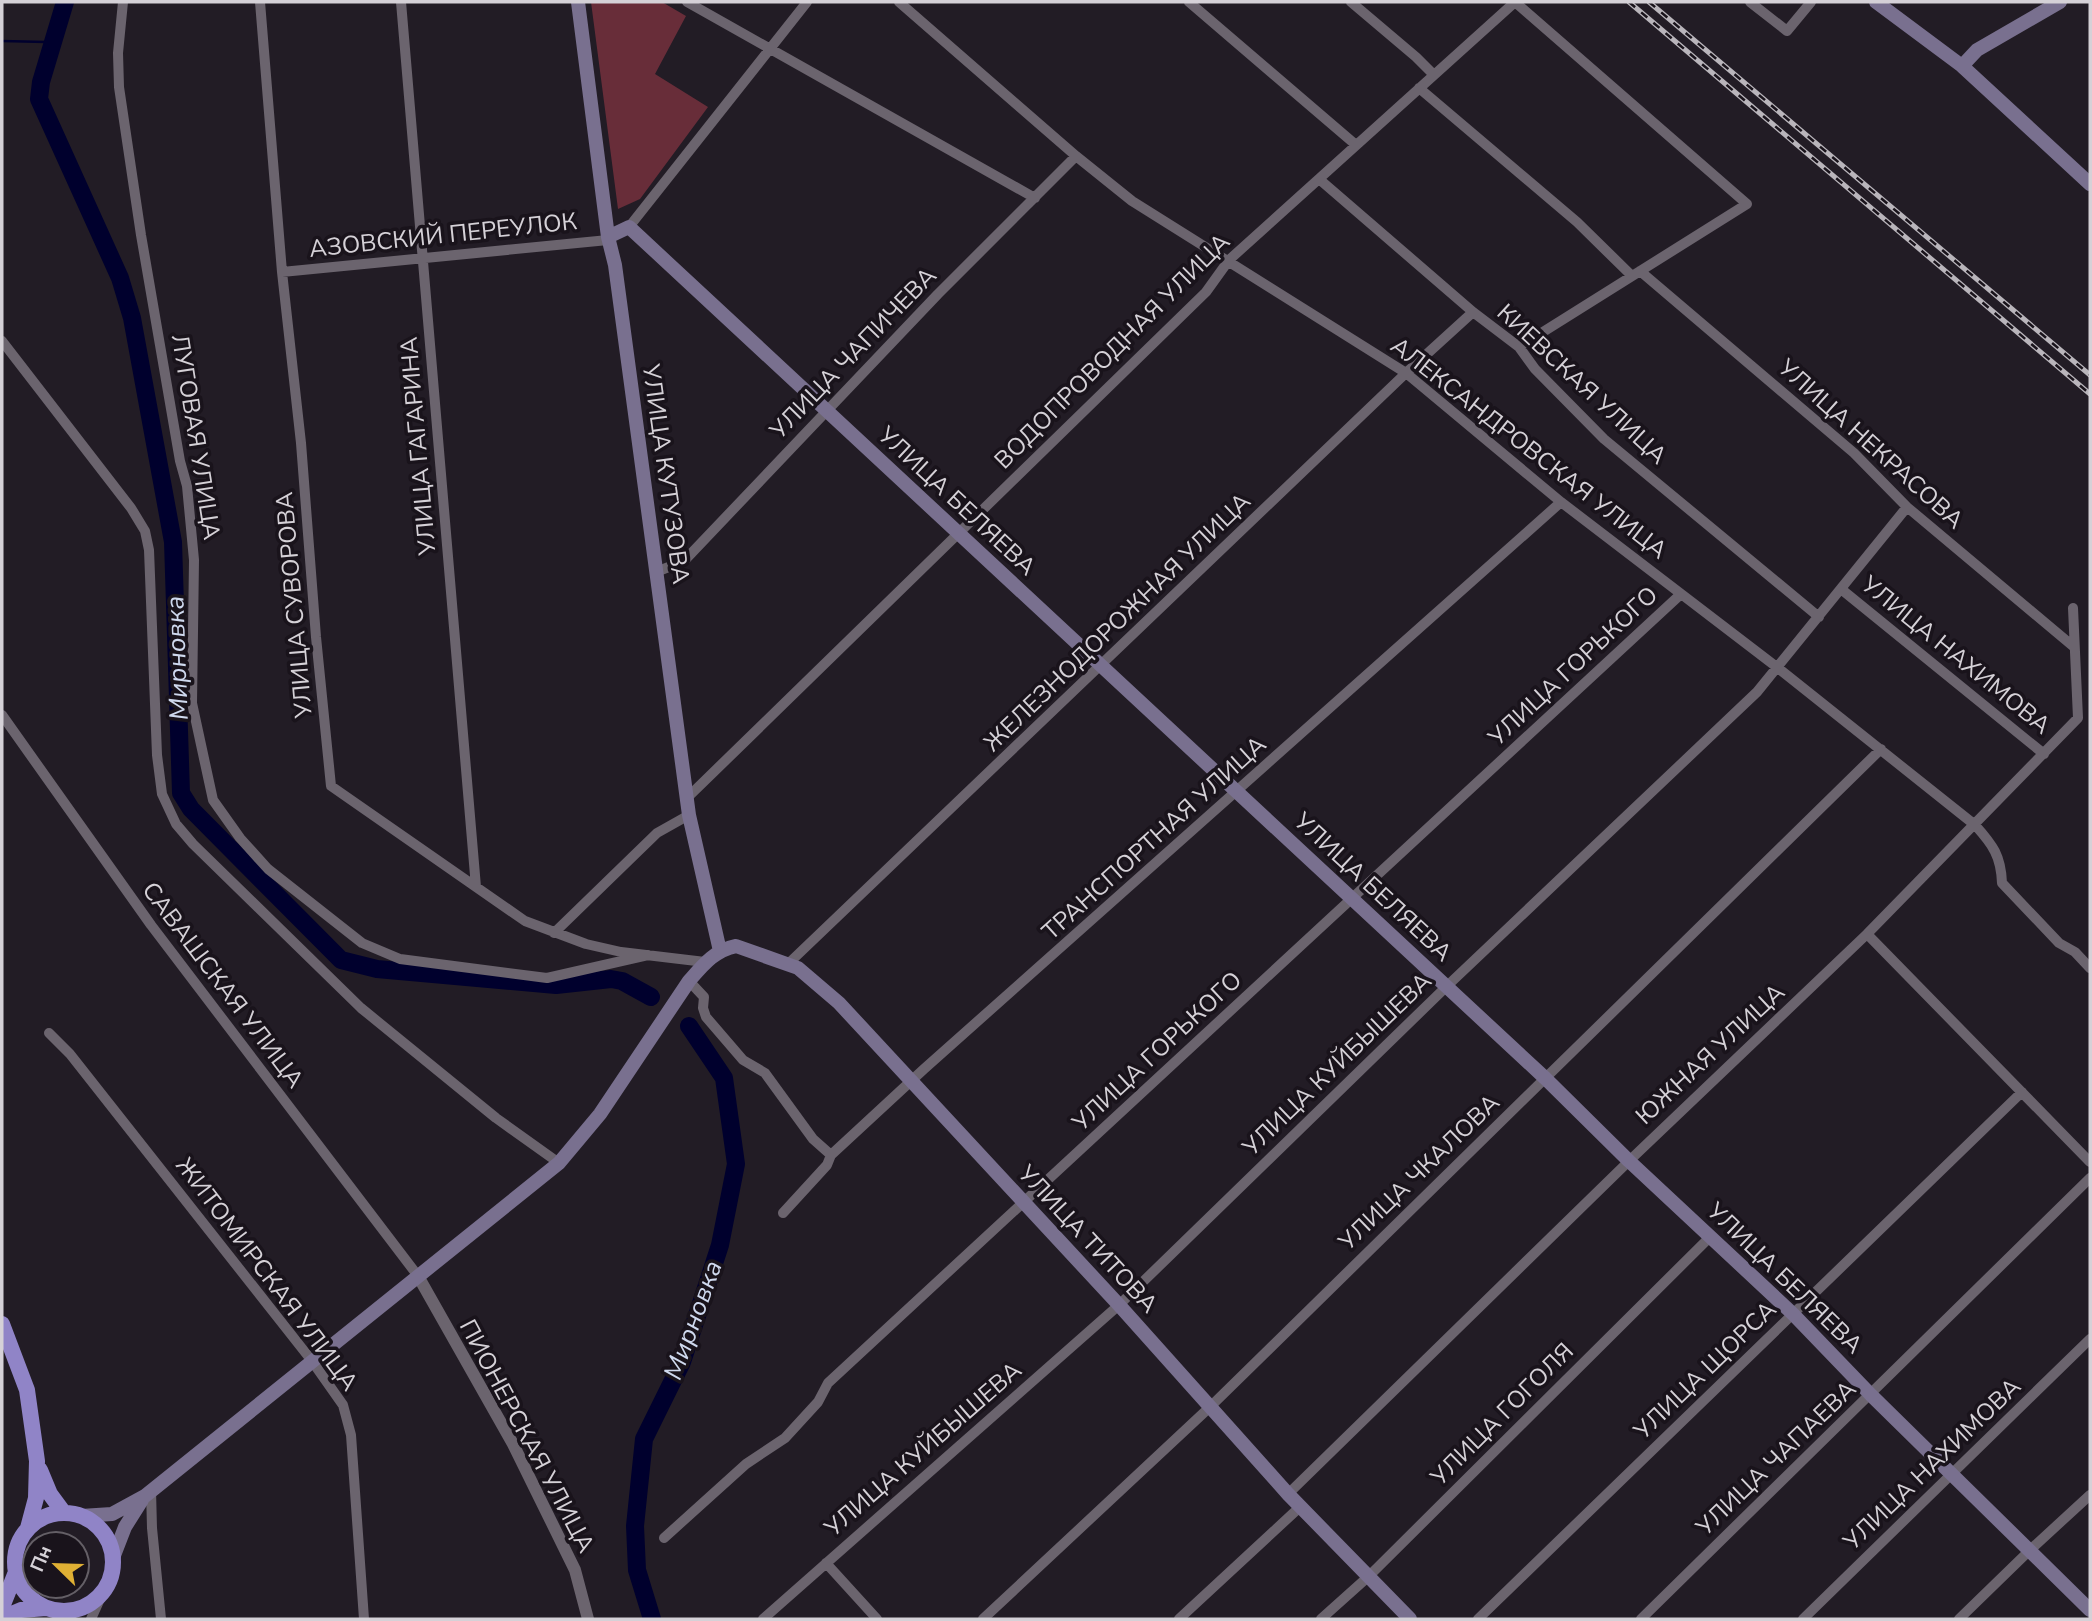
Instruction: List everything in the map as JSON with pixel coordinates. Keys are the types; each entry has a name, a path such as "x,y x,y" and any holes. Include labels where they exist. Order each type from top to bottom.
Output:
{"highway":[{"path":"2,1324 27,1390 37,1461 36,1498 28,1528 19,1541 15,1556 16,1572 27,1594 58,1613"},
{"path":"37,1461 50,1494 64,1513"},
{"path":"2,1618 21,1610 58,1613 77,1609 92,1602 104,1590 111,1575 113,1559 110,1545 93,1522 81,1516 64,1513 44,1517 28,1528"},
{"path":"2,1607 16,1572"}],"main road":[{"name":"УЛИЦА КУТУЗОВА","path":"578,2 608,238 615,265 689,815 720,951"},
{"path":"1876,2 1962,66 2090,184"},
{"path":"1962,66 1977,50 2060,2"},
{"path":"608,238 629,227"},
{"name":"УЛИЦА БЕЛЯЕВА","path":"629,227 1545,1078 1629,1161 1794,1314 1871,1395 2090,1610"},
{"name":"УЛИЦА ТИТОВА","path":"720,951 736,946 789,963 839,1003 1119,1305 1288,1494 1410,1619"},
{"path":"81,1516 113,1514 148,1493 559,1163 600,1114 689,981 705,962 720,951"},
{"path":"113,1559 125,1527 148,1493"}],"street":[{"name":"ЛУГОВАЯ УЛИЦА","path":"123,2 118,53 119,88 141,234 180,461 187,486 194,560 192,703 213,800 240,838 268,869 362,943 400,959 547,978 648,955"},
{"name":"УЛИЦА СУВОРОВА","path":"260,2 282,272 301,443 331,786 525,921 554,933 621,952 705,962"},
{"name":"УЛИЦА ГАГАРИНА","path":"401,2 476,887"},
{"path":"687,2 1035,198"},
{"name":"АЛЕКСАНДРОВСКАЯ УЛИЦА","path":"899,2 1076,156 1132,201 1230,260 1406,373 1560,502 1778,668 1975,825 1989,841 2001,862 2002,883 2059,943 2075,952 2090,968"},
{"path":"1189,2 1356,145"},
{"path":"1351,2 1434,75"},
{"path":"1515,2 1747,204 1519,347"},
{"name":"ВОДОПРОВОДНАЯ УЛИЦА","path":"687,798 1206,292 1230,260 1515,2"},
{"path":"1750,2 1787,31 1811,2"},
{"path":"629,227 770,49 803,3"},
{"name":"УЛИЦА НЕКРАСОВА","path":"1419,88 1636,274 1854,453 1907,507 2074,646"},
{"name":"УЛИЦА ЧАПИЧЕВА","path":"656,572 684,561 938,294 1076,156"},
{"name":"КИЕВСКАЯ УЛИЦА","path":"1319,179 1473,312 1519,347 1535,369 1604,439 1819,617"},
{"name":"АЗОВСКИЙ ПЕРЕУЛОК","path":"282,272 608,238"},
{"name":"ЖЕЛЕЗНОДОРОЖНАЯ УЛИЦА","path":"789,963 1473,312"},
{"path":"2,341 123,497 145,531 149,550 157,755 162,794 176,824 193,844 361,1008 496,1118 559,1163"},
{"name":"ТРАНСПОРТНАЯ УЛИЦА","path":"783,1213 827,1165 831,1155 912,1083 924,1069 1560,502"},
{"name":"УЛИЦА КУЙБЫШЕВА","path":"763,1619 1119,1305 1446,987 1756,692 1907,507"},
{"name":"УЛИЦА НАХИМОВА","path":"1841,589 2044,754"},
{"name":"УЛИЦА ГОРЬКОГО","path":"664,1538 746,1464 785,1438 818,1402 828,1383 1681,594"},
{"name":"ЮЖНАЯ УЛИЦА","path":"1288,1494 1629,1161 1867,934 2078,718 2073,608"},
{"name":"САВАШСКАЯ УЛИЦА","path":"2,715 151,925 418,1276"},
{"name":"УЛИЦА ЧКАЛОВА","path":"983,1619 1210,1406 1881,749"},
{"path":"554,933 657,833 689,815"},
{"path":"1867,934 2090,1162"},
{"path":"689,981 704,997 706,1017 743,1060 765,1073 813,1139 831,1155"},
{"name":"ЖИТОМИРСКАЯ УЛИЦА","path":"49,1033 70,1054 312,1361 343,1405 351,1435 364,1619"},
{"name":"УЛИЦА ЩОРСА","path":"1478,1619 2022,1092"},
{"name":"УЛИЦА ЧАПАЕВА","path":"1641,1619 2090,1178"},
{"name":"УЛИЦА ГОГОЛЯ","path":"1321,1619 1369,1576 1711,1236"},
{"name":"ПИОНЕРСКАЯ УЛИЦА","path":"418,1276 519,1457 575,1570 588,1619"},
{"name":"УЛИЦА НАХИМОВА","path":"1803,1619 2090,1339"},
{"path":"148,1493 160,1619"},
{"path":"1959,1619 2090,1495"},
{"path":"1179,1619 1301,1507"},
{"path":"826,1563 877,1619"},
{"path":"91,1619 104,1590"}],"shaded area":[{"path":"591,2 662,2 686,16 655,74 708,107 640,199 618,209"}],"waterway":[{"name":"Мирновка","path":"65,2 41,82 39,99 120,278 132,318 173,542 181,793 191,809 341,960 377,969 556,985 611,979 622,981 651,997"},
{"path":"2,41 46,42 56,33"},
{"name":"Мирновка","path":"652,1619 637,1570 635,1526 644,1439 682,1362 720,1245 736,1164 724,1078 689,1026"}],"railway":[{"path":"1629,2 2090,394"},
{"path":"1649,2 2090,375"}]}
